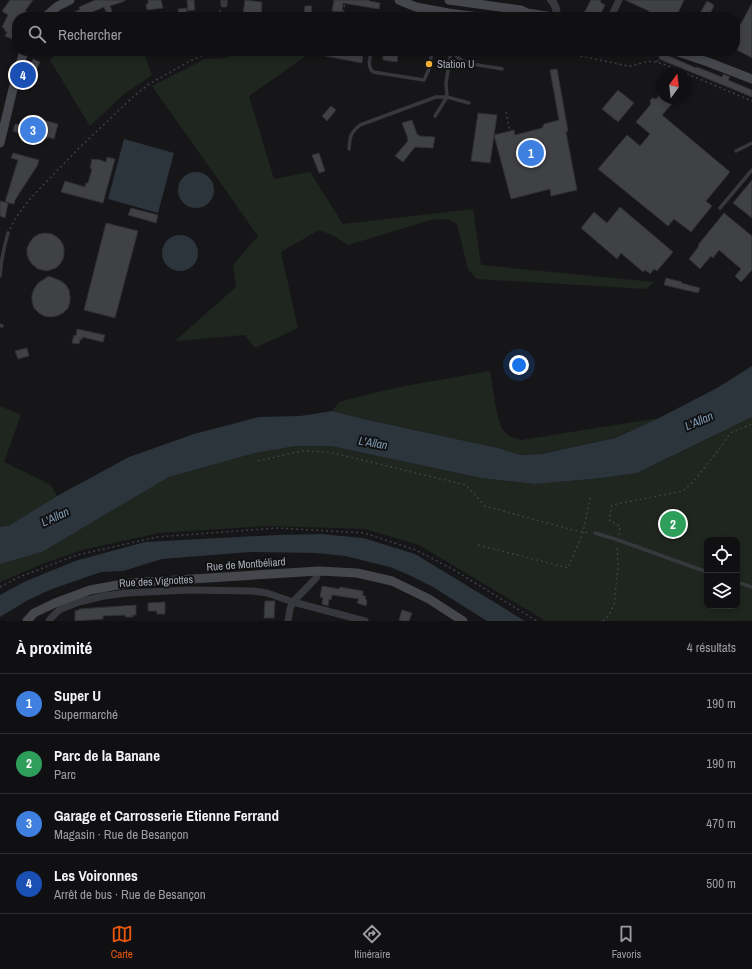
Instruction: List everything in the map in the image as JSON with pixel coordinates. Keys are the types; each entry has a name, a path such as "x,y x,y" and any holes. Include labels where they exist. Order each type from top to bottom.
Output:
{"main road":[{"path":"49,12 56,3 70,0"},
{"path":"399,0 416,7 440,12"},
{"path":"452,0 521,10 525,12"},
{"path":"0,143 12,89 22,56"},
{"path":"690,56 752,79"},
{"name":"Rue de Montbéliard","path":"27,621 34,613 55,603 90,590 129,583 319,571 357,573 392,581 429,599 463,621"}],"street":[{"path":"551,0 555,4 557,12"},
{"path":"613,12 619,0"},
{"path":"288,621 293,602 316,578 319,571"},
{"name":"Rue des Vignottes","path":"49,621 59,610 79,602 104,596 126,593 189,590 253,591 267,593 293,602 365,621"}],"lane":[{"path":"452,0 454,12"},
{"path":"370,56 369,64 370,69 373,72 424,80 429,69 431,56"},
{"path":"435,116 447,97 446,83 451,56"},
{"path":"456,56 460,60 466,62 502,69"},
{"path":"349,149 351,134 354,129 360,125 436,97 447,97 469,103"},
{"path":"736,151 752,144"},
{"path":"720,208 752,170"},
{"path":"0,276 2,258 8,232"},
{"path":"595,534 618,540 704,571"},
{"path":"740,583 752,587"}],"path":[{"path":"344,12 345,0"},
{"path":"8,232 15,219 29,200 76,151 134,97 149,84 201,56"},
{"path":"580,56 628,66 654,61 752,101"},
{"path":"657,62 659,56"},
{"path":"506,112 510,131"},
{"path":"603,621 609,615 614,605 618,566 616,546 620,526 609,520 612,505 683,492 694,482 730,433 752,424"},
{"path":"258,461 302,451 329,452 466,485 486,506 595,534"},
{"path":"478,545 568,568 583,532 591,495"},
{"path":"0,587 19,577 77,555 157,537 278,528 364,533 416,550 454,570 537,621"}],"shaded area":[{"path":"54,56 145,56 152,75 124,94 90,126 50,60"},
{"path":"230,56 304,56 249,96 274,179 310,172 343,224 473,209 481,265 654,282 646,289 477,279 468,269 457,224 448,219 431,220 348,245 334,236 319,230 281,252 298,328 255,348 245,335 175,341 236,287 233,265 258,236 152,86 205,59 228,58"},
{"path":"490,371 497,414 502,429 509,436 521,440 659,418 614,438 542,454 521,455 498,448 332,411 339,402 369,394"},
{"path":"0,406 21,415 4,462 51,485 57,496 10,525 0,527"},
{"path":"752,417 752,621 546,621 419,545 365,529 268,526 159,533 82,550 42,564 0,582 0,564 42,552 169,477 255,453 296,446 331,446 481,478 535,484 602,478 637,473"}],"water":[{"path":"124,139 174,153 158,213 108,199"},
{"path":"200,172 209,177 213,183 213,197 209,203 200,208 192,208 183,203 179,197 178,186 183,177 189,173"},
{"path":"184,235 193,240 197,246 197,260 193,266 184,271 176,271 167,266 163,260 162,249 167,240 173,236"},
{"name":"L'Allan","path":"752,366 752,417 637,473 602,478 535,484 481,478 331,446 296,446 255,453 169,477 42,552 0,564 0,527 10,525 57,496 129,457 194,434 259,417 300,416 332,411 498,448 521,455 542,454 615,438 659,418 717,388"},
{"path":"320,534 363,538 415,554 525,621 487,621 433,587 390,567 345,556 316,553 250,552 162,559 123,571 101,572 52,589 28,600 0,617 0,595 24,582 75,561 145,542"}],"building":[{"path":"10,0 33,0 25,11 26,12 12,12 12,39 5,36 7,32 2,27 8,15 2,11"},
{"path":"95,0 125,0 110,6 112,12 106,12 104,7 93,12 75,12 80,9 79,7"},
{"path":"148,0 161,0 163,8 147,10 146,4 148,4"},
{"path":"187,0 194,0 195,10 188,11"},
{"path":"245,0 262,2 261,12 243,12"},
{"path":"334,0 369,0 380,3 379,9 343,3 342,12 332,11"},
{"path":"591,0 601,0 600,2 605,5 602,12 585,12"},
{"path":"625,0 684,0 678,12 649,11"},
{"path":"707,1 714,5 711,12 701,12"},
{"path":"752,3 752,58 740,52 740,26"},
{"path":"305,6 312,6 311,12 304,12"},
{"path":"187,8 187,12 178,12 178,9"},
{"path":"325,56 363,56 362,63"},
{"path":"383,56 398,56 397,62 383,60"},
{"path":"660,56 669,56 696,68 697,67 722,77 723,74 730,77 728,80 752,90 752,97 692,72 692,68 681,68 659,59"},
{"path":"33,59 40,62 35,73 28,70"},
{"path":"557,69 568,131 566,132 577,190 551,196 550,189 511,199 494,135 514,130 515,135 542,128 544,124 559,120 550,70"},
{"path":"618,90 634,103 618,122 602,109"},
{"path":"652,98 656,99 656,104 672,104 662,115 730,172 706,201 712,206 691,232 674,219 668,226 598,169 627,135 640,146 650,134 636,122 651,104 650,101"},
{"path":"331,106 336,110 327,121 322,116"},
{"path":"478,113 497,115 490,163 471,161"},
{"path":"28,116 58,124 54,139 47,137 47,139 34,135 31,144 21,141 23,134 13,131 15,124 25,126"},
{"path":"412,120 417,134 420,136 435,137 433,148 415,147 403,162 395,156 408,141 402,123"},
{"path":"13,153 39,160 37,166 15,200 14,204 5,202 18,160 11,158"},
{"path":"319,153 325,171 319,173 312,155"},
{"path":"107,157 115,159 103,203 61,192 65,181 85,187 86,183 88,183 92,169 90,168 92,159 106,162"},
{"path":"752,180 752,218 733,203"},
{"path":"0,201 8,203 5,218 0,216"},
{"path":"620,207 673,252 657,271 654,269 650,274 645,270 643,272 621,253 617,259 581,228 594,212 607,223"},
{"path":"131,208 158,215 156,223 128,215"},
{"path":"724,213 752,236 752,270 741,282 735,276 741,269 719,250 713,258 711,256 700,269 689,259 699,246 698,245"},
{"path":"106,223 138,231 115,318 84,310"},
{"path":"45,233 52,234 57,237 64,247 63,259 60,264 56,268 47,271 38,269 33,265 27,254 27,248 34,237"},
{"path":"49,276 66,285 70,296 68,308 63,313 51,317 44,316 39,313 34,308 32,301 34,289 38,283"},
{"path":"666,278 700,288 698,293 664,285"},
{"path":"77,329 105,335 103,342 82,337 79,344 72,343 74,335 76,336"},
{"path":"27,348 29,356 18,359 15,351"},
{"path":"322,586 363,591 363,596 366,596 365,599 367,600 366,606 357,603 359,599 332,595 331,600 329,599 328,606 322,604 323,598 320,597"},
{"path":"265,601 275,601 274,618 264,618"},
{"path":"165,602 165,614 157,614 157,611 148,611 148,603"},
{"path":"136,605 136,615 133,615 133,617 125,617 125,615 103,616 103,619 75,621 75,611 79,609"},
{"path":"402,610 412,613 409,621 399,620"}],"place":[{"name":"Station U","path":"429,64"},
{"name":"Les Voironnes","path":"23,75"},
{"name":"Garage et Carrosserie Etienne Ferrand","path":"33,130"},
{"name":"Super U","path":"531,153"},
{"name":"Parc de la Banane","path":"673,524"}]}
